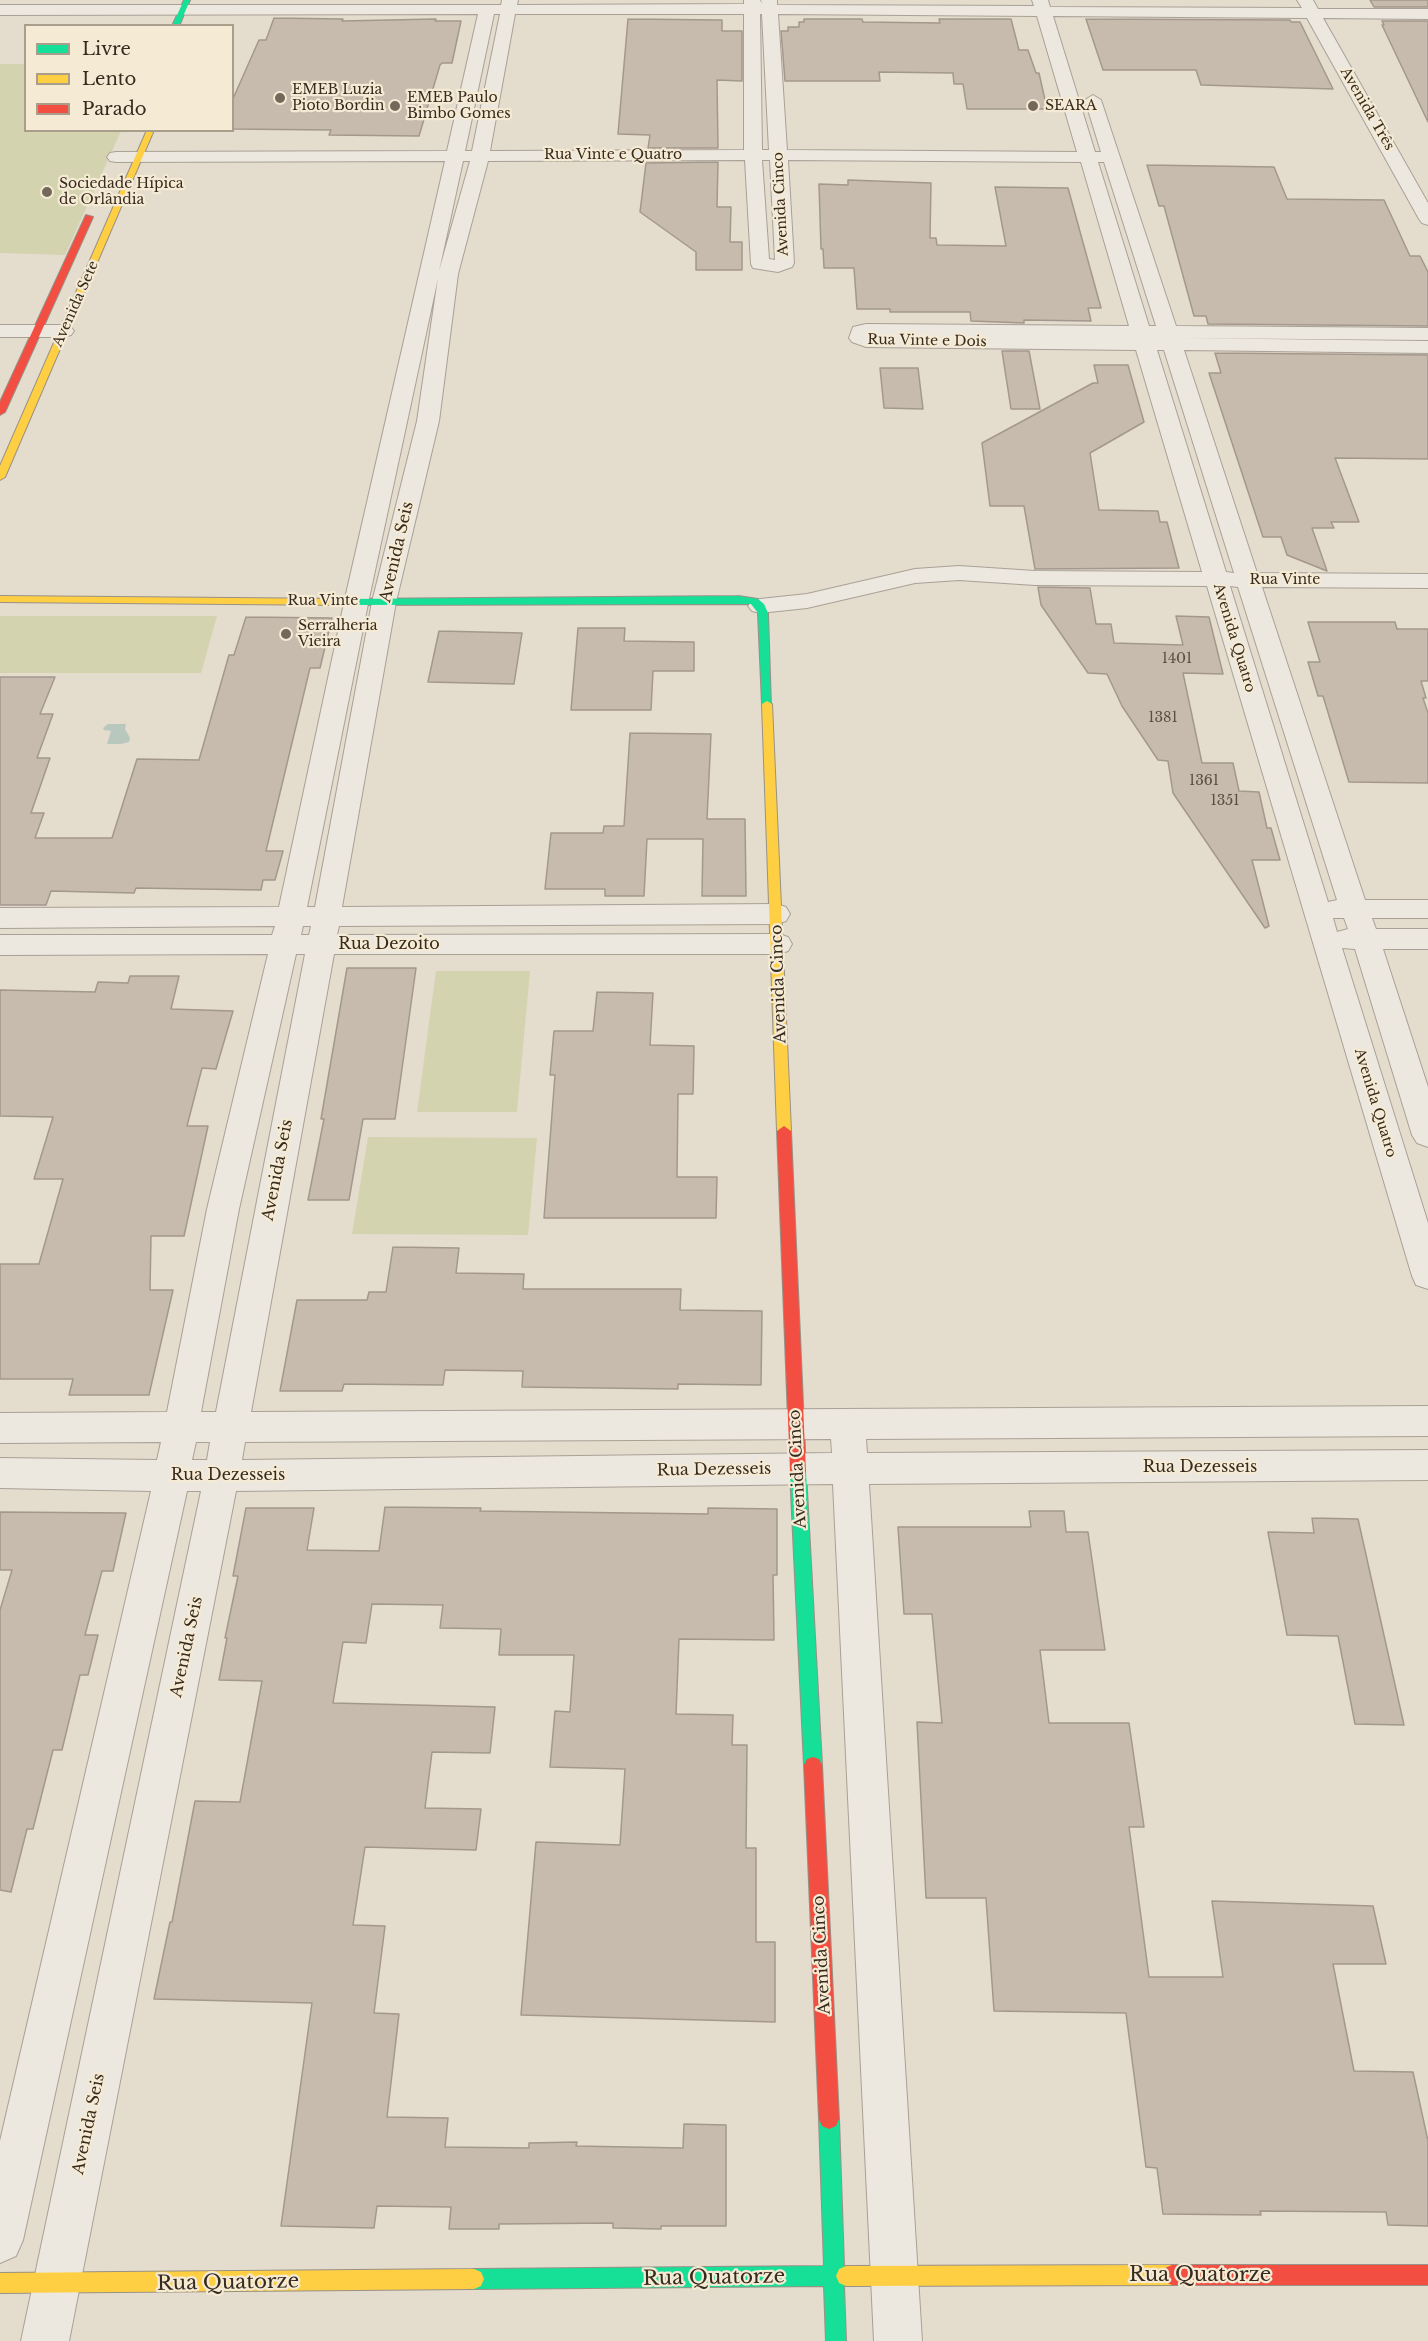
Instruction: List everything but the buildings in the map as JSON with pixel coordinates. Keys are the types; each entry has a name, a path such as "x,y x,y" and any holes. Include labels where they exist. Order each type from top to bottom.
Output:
{"street":[{"path":"0,3 34,7"},
{"path":"0,10 34,7 185,5 488,4 1428,6"},
{"name":"Avenida Seis","path":"0,2240 171,1475 223,1209 288,930 370,602 428,421 448,274 461,233 468,151 488,4"},
{"name":"Avenida Seis","path":"468,151 509,4"},
{"name":"Avenida Cinco","path":"761,4 778,151 785,263 769,266 760,264 753,150 761,4"},
{"path":"176,24 185,5"},
{"path":"197,24 205,5"},
{"name":"Avenida Quatro","path":"1052,5 1097,152 1141,338 1220,589 1428,1276"},
{"name":"Avenida Três","path":"1308,6 1428,219"},
{"path":"1332,6 1428,14"},
{"path":"1332,6 1348,34"},
{"name":"Rua Vinte e Quatro","path":"115,159 145,145 468,151 1097,152"},
{"name":"Avenida Sete","path":"0,477 145,145"},
{"name":"Avenida Quatro","path":"1097,152 1171,338 1428,1135"},
{"name":"Avenida Sete","path":"0,412 95,205"},
{"name":"Rua Vinte e Dois","path":"1141,338 864,330 859,332 859,338 866,341 1171,338 1428,334"},
{"path":"0,331 34,338 60,338"},
{"path":"0,346 34,338"},
{"name":"Rua Vinte e Dois","path":"1171,338 1428,347"},
{"name":"Rua Vinte","path":"0,599 370,602 738,599 757,604 807,601 915,576 959,573 1005,576 1028,590 1041,587 1252,589 1428,581"},
{"name":"Rua Vinte","path":"1252,589 1428,600"},
{"name":"Avenida Seis","path":"45,2341 231,1427 380,633 370,602"},
{"name":"Avenida Cinco","path":"757,604 763,613 796,1425 826,2027 836,2341"},
{"path":"1315,908 1428,909"},
{"name":"Rua Dezoito","path":"324,930 776,914"},
{"name":"Rua Dezoito","path":"0,918 288,930 778,945"},
{"name":"Rua Dezoito","path":"0,945 288,930"},
{"path":"1325,939 1428,939"},
{"path":"0,1428 1428,1421"},
{"path":"848,1423 898,2341"},
{"name":"Rua Dezesseis","path":"0,1473 221,1476 798,1469 1428,1466"},
{"name":"Rua Quatorze","path":"0,2283 894,2276 1428,2275"}],"green space":[{"name":"Sociedade Hípica de Orlândia","path":"0,64 24,64 24,132 121,132 65,255 0,253"},
{"path":"0,616 217,616 201,673 0,673"},
{"path":"436,971 530,971 517,1112 417,1112"},
{"path":"368,1137 537,1138 528,1235 352,1234"}],"shaded area":[{"path":"108,724 126,724 125,729 130,738 129,742 107,744 111,731 103,728"}],"traffic: fast":[{"path":"176,24 187,0"},
{"path":"347,602 738,599 754,601 763,613 767,704"},
{"path":"798,1472 813,1765"},
{"path":"829,2119 836,2341"},
{"path":"474,2279 846,2276"}],"traffic: slow":[{"path":"0,477 150,132"},
{"path":"0,599 347,602"},
{"path":"767,704 784,1131"},
{"path":"846,2276 1172,2275"},
{"path":"0,2283 474,2279"}],"traffic: jam":[{"path":"0,412 89,217"},
{"path":"784,1131 798,1472"},
{"path":"813,1765 829,2119"},
{"path":"1172,2275 1428,2275"}],"place":[{"name":"EMEB Luzia Pioto Bordin","path":"280,98"},
{"name":"EMEB Paulo Bimbo Gomes","path":"395,106"},
{"name":"SEARA","path":"1033,106"},
{"name":"Sociedade Hípica de Orlândia","path":"47,192"},
{"name":"Serralheria Vieira","path":"286,634"}]}
